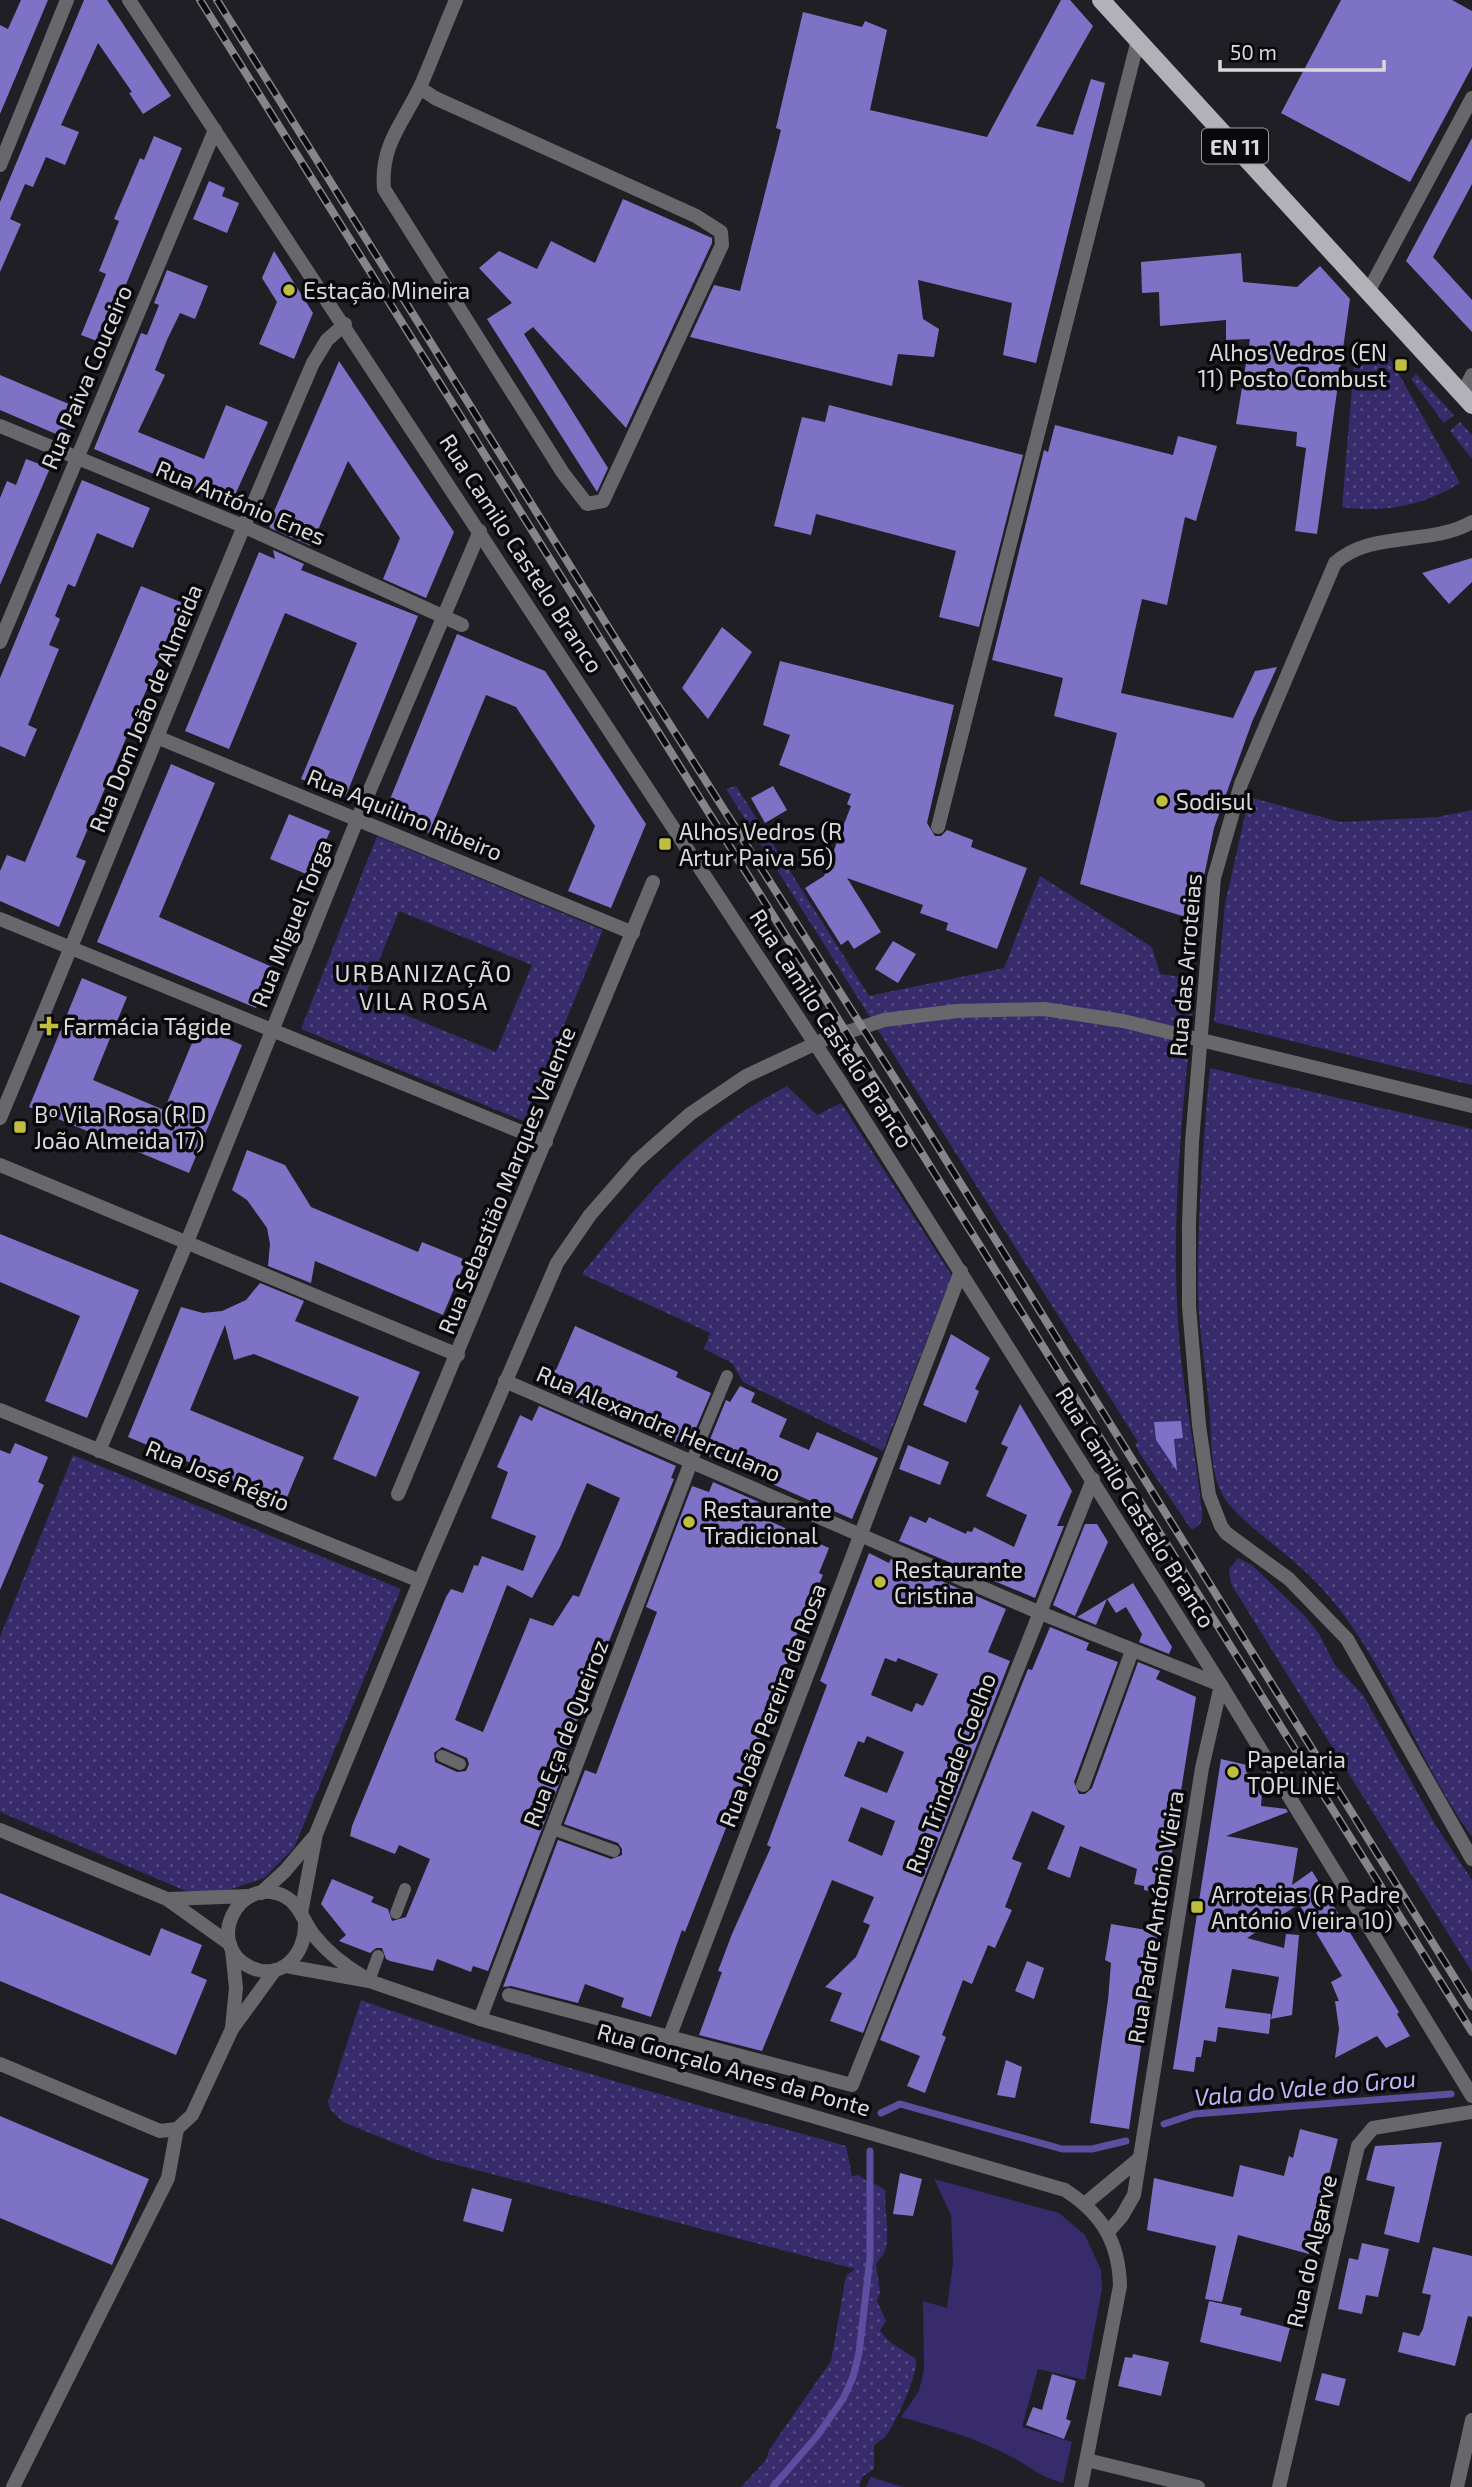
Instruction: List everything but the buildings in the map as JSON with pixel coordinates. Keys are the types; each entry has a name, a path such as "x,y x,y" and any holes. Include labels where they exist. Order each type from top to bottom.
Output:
{"main road":[{"name":"EN 11","path":"1101,0 1368,292 1469,398"}],"street":[{"path":"0,165 67,0"},
{"name":"Rua Camilo Castelo Branco","path":"129,0 481,531 961,1271 1221,1685 1472,2096"},
{"path":"420,88 435,98 696,216 721,232 722,245 603,501 587,504 563,473 384,188 382,164 397,128 420,88 456,0"},
{"path":"938,827 1138,40"},
{"path":"1368,292 1472,98"},
{"name":"Rua Paiva Couceiro","path":"0,642 215,130"},
{"name":"Rua Dom João de Almeida","path":"0,1118 159,738 243,526 320,349 345,324"},
{"path":"1469,398 1472,375"},
{"name":"Rua António Enes","path":"0,426 243,526 462,625"},
{"name":"Rua das Arroteias","path":"1472,522 1454,531 1366,547 1335,563 1241,784 1214,878 1192,1142 1188,1274 1204,1468 1212,1508 1226,1534 1289,1579 1347,1640 1472,1859"},
{"name":"Rua Miguel Torga","path":"99,1451 187,1242 357,820 481,531"},
{"name":"Rua Aquilino Ribeiro","path":"159,738 633,933"},
{"name":"Rua Sebastião Marques Valente","path":"398,1494 653,881"},
{"path":"0,919 546,1142"},
{"path":"0,2064 160,2131 177,2129 192,2115 232,2029 281,1968 303,1948 303,1918 316,1834 420,1581 557,1264 590,1215 637,1161 690,1114 746,1076 823,1040 884,1020 957,1011 1044,1009 1122,1021 1472,1106"},
{"path":"0,1165 458,1355"},
{"name":"Rua João Pereira da Rosa","path":"669,2038 961,1271"},
{"name":"Rua Alexandre Herculano","path":"505,1381 1038,1612 1221,1685"},
{"name":"Rua José Régio","path":"0,1410 420,1581"},
{"name":"Rua Eça de Queiroz","path":"480,2019 691,1462"},
{"name":"Rua Trindade Coelho","path":"669,2038 852,2085 1093,1479"},
{"path":"1083,1785 1132,1651"},
{"name":"Rua Padre António Vieira","path":"1109,2231 1122,2216 1134,2194 1202,1768 1221,1685"},
{"path":"0,1830 167,1899 231,1947 240,1961 252,1968 281,1968 369,1981"},
{"path":"232,2029 236,1987 228,1924 232,1913 293,1863 316,1834"},
{"path":"167,1899 255,1894 284,1896 326,1948 369,1981"},
{"name":"Rua Gonçalo Anes da Ponte","path":"369,1981 480,2019 1011,2171 1065,2190 1086,2203"},
{"path":"509,1995 669,2038"},
{"name":"Rua do Algarve","path":"1279,2487 1358,2146 1373,2128 1472,2112"},
{"path":"13,2487 169,2178 177,2129"},
{"path":"1081,2487 1120,2286 1120,2261 1109,2231 1086,2203 1140,2158"},
{"path":"1457,2487 1472,2420"},
{"path":"1087,2460 1198,2487"}],"lane":[{"path":"691,1462 727,1376"},
{"path":"442,1756 460,1764"},
{"path":"553,1829 614,1851"},
{"path":"396,1913 405,1889"},
{"path":"369,1981 378,1956"}],"shaded area":[{"path":"1355,351 1372,355 1386,351 1460,483 1432,497 1403,506 1373,509 1342,507"},
{"path":"1416,374 1454,415 1444,423 1411,379"},
{"path":"1460,422 1472,435 1472,459 1450,431"},
{"path":"736,786 869,996 1004,968 1040,876 1152,947 1160,974 1196,979 1180,1140 1176,1262 1178,1329 1202,1513 1197,1527 1191,1529 1140,1454 1135,1444 1138,1442 726,789"},
{"path":"1249,797 1340,822 1438,817 1472,810 1472,1085 1214,1022 1225,904"},
{"path":"377,836 603,930 529,1111 543,1118 538,1127 301,1029","holes":["399,911 532,965 496,1052 364,998"]},
{"path":"1210,1068 1472,1129 1472,1837 1432,1772 1379,1669 1337,1606 1301,1567 1236,1512 1226,1501 1216,1480 1198,1296 1201,1182"},
{"path":"787,1086 817,1115 841,1103 952,1276 883,1451 743,1382 732,1363 704,1349 710,1333 582,1274 674,1168 726,1124"},
{"path":"73,1455 401,1589 294,1848 264,1878 225,1891 186,1891 0,1812 0,1637"},
{"path":"1238,1558 1252,1565 1305,1616 1319,1634 1335,1665 1363,1695 1436,1826 1472,1880 1472,1972 1231,1584 1229,1569"},
{"path":"361,2000 541,2059 846,2146 852,2176 859,2175 886,2191 887,2244 884,2254 876,2264 880,2292 877,2301 886,2321 880,2331 890,2342 916,2359 914,2376 901,2409 886,2436 874,2446 874,2469 863,2476 859,2487 741,2487 766,2460 769,2450 831,2361 846,2276 855,2269 434,2159 343,2122 330,2109 328,2102"},
{"path":"934,2179 1059,2213 1085,2235 1101,2270 1102,2289 1085,2380 1038,2369 1022,2427 1072,2442 1063,2483 1044,2476 987,2445 901,2417 919,2391 924,2370 923,2301 947,2308 953,2262 951,2215"},
{"path":"871,2477 903,2487 866,2487"}],"waterway":[{"name":"Vala do Vale do Grou","path":"1164,2124 1194,2114 1451,2094"},
{"name":"Vala do Vale do Grou","path":"881,2113 900,2104 1062,2149 1092,2149 1126,2141"},
{"name":"Vala do Vale do Grou","path":"773,2487 817,2436 843,2399 853,2377 859,2353 870,2258 870,2151"}],"railway":[{"path":"200,0 1472,2032"},
{"path":"217,0 620,646 918,1115 1472,2006"}],"place":[{"name":"Estação Mineira","path":"289,290"},
{"name":"Alhos Vedros (EN 11) Posto Combust","path":"1401,365"},
{"name":"Sodisul","path":"1162,801"},
{"name":"Alhos Vedros (R Artur Paiva 56)","path":"665,844"},
{"name":"Farmácia Tágide","path":"49,1026"},
{"name":"Bº Vila Rosa (R D João Almeida 17)","path":"20,1127"},
{"name":"Restaurante Tradicional","path":"689,1522"},
{"name":"Restaurante Cristina","path":"880,1582"},
{"name":"Papelaria TOPLINE","path":"1233,1772"},
{"name":"Arroteias (R Padre António Vieira 10)","path":"1197,1907"}],"district":[{"name":"URBANIZAÇÃO VILA ROSA","path":"424,986"}]}
